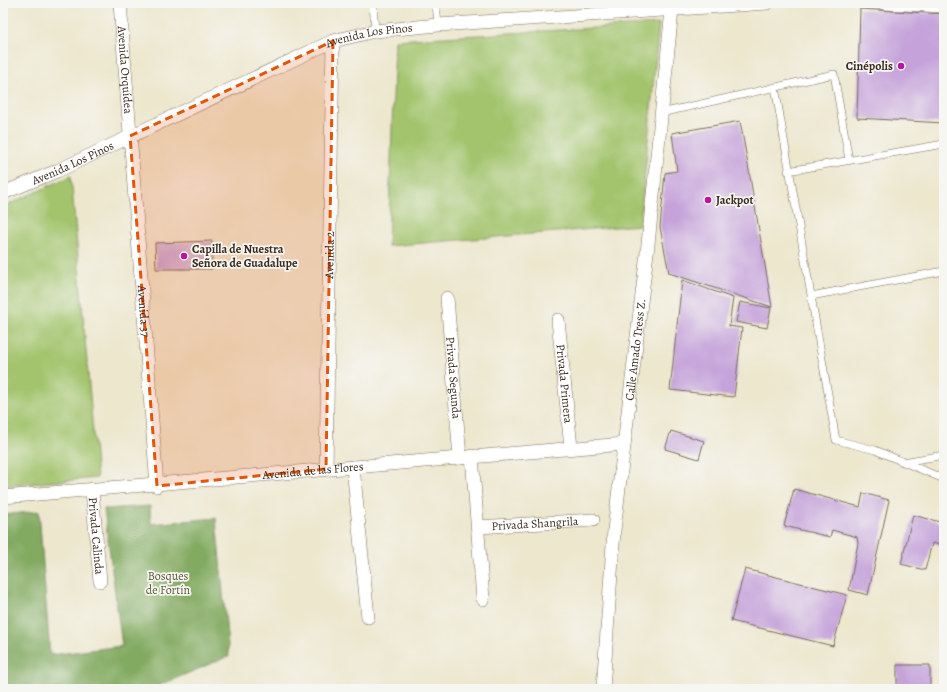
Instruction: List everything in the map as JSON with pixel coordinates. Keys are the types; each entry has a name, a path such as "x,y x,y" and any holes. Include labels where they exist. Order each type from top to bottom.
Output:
{"street":[{"name":"Avenida Orquídea","path":"120,3 130,136"},
{"name":"Avenida Los Pinos","path":"3,193 57,171 332,40 375,31 438,25 767,3"},
{"path":"883,3 937,5"},
{"name":"Calle Amado Tress Z.","path":"603,689 614,530 648,244 672,10"},
{"name":"Avenida 2","path":"326,469 332,40"},
{"name":"Avenida 37","path":"130,136 156,486"},
{"name":"Privada Segunda","path":"447,298 466,457"},
{"name":"Privada Primera","path":"558,320 572,448"},
{"name":"Avenida de las Flores","path":"3,497 156,486 326,469 624,444"},
{"name":"Privada Shangrila","path":"466,457 478,527 483,599"},
{"path":"353,467 368,617"},
{"name":"Privada Calinda","path":"92,490 100,581"},
{"name":"Privada Shangrila","path":"478,527 593,520"}],"lane":[{"path":"373,3 375,31"},
{"path":"436,3 438,25"},
{"path":"661,113 834,74 849,160"},
{"path":"774,87 836,440 875,450 944,479"},
{"path":"788,171 944,144"},
{"path":"811,296 944,271"},
{"path":"903,462 944,455"}],"highlighted area":[{"path":"333,41 326,469 157,486 130,136"}],"green space":[{"path":"659,24 640,225 388,246 395,40"},
{"path":"71,176 97,478 3,486 3,207"},
{"name":"Bosques de Fortín","path":"150,506 151,524 216,518 229,656 151,689 3,689 3,515 39,511 50,655 122,646 104,509"}],"building":[{"name":"Cinépolis","path":"860,9 944,14 944,123 857,118"},
{"name":"Jackpot","path":"740,121 772,307 669,273 660,227 665,173 677,171 672,133"},
{"name":"Capilla de Nuestra Señora de Guadalupe","path":"212,241 212,269 156,269 155,243"},
{"path":"682,280 733,298 729,326 742,328 734,397 670,390"},
{"path":"740,302 771,308 767,328 736,322"},
{"path":"671,431 704,441 699,459 665,449"},
{"path":"794,489 860,507 863,493 889,500 868,595 849,590 858,543 857,537 832,530 830,537 784,526"},
{"path":"913,515 944,523 944,546 932,543 925,570 901,564"},
{"path":"745,569 847,595 833,646 731,621"},
{"path":"897,665 930,665 930,689 897,689"}],"place":[{"name":"Cinépolis","path":"901,66"},
{"name":"Jackpot","path":"708,200"},
{"name":"Capilla de Nuestra Señora de Guadalupe","path":"184,256"}]}
